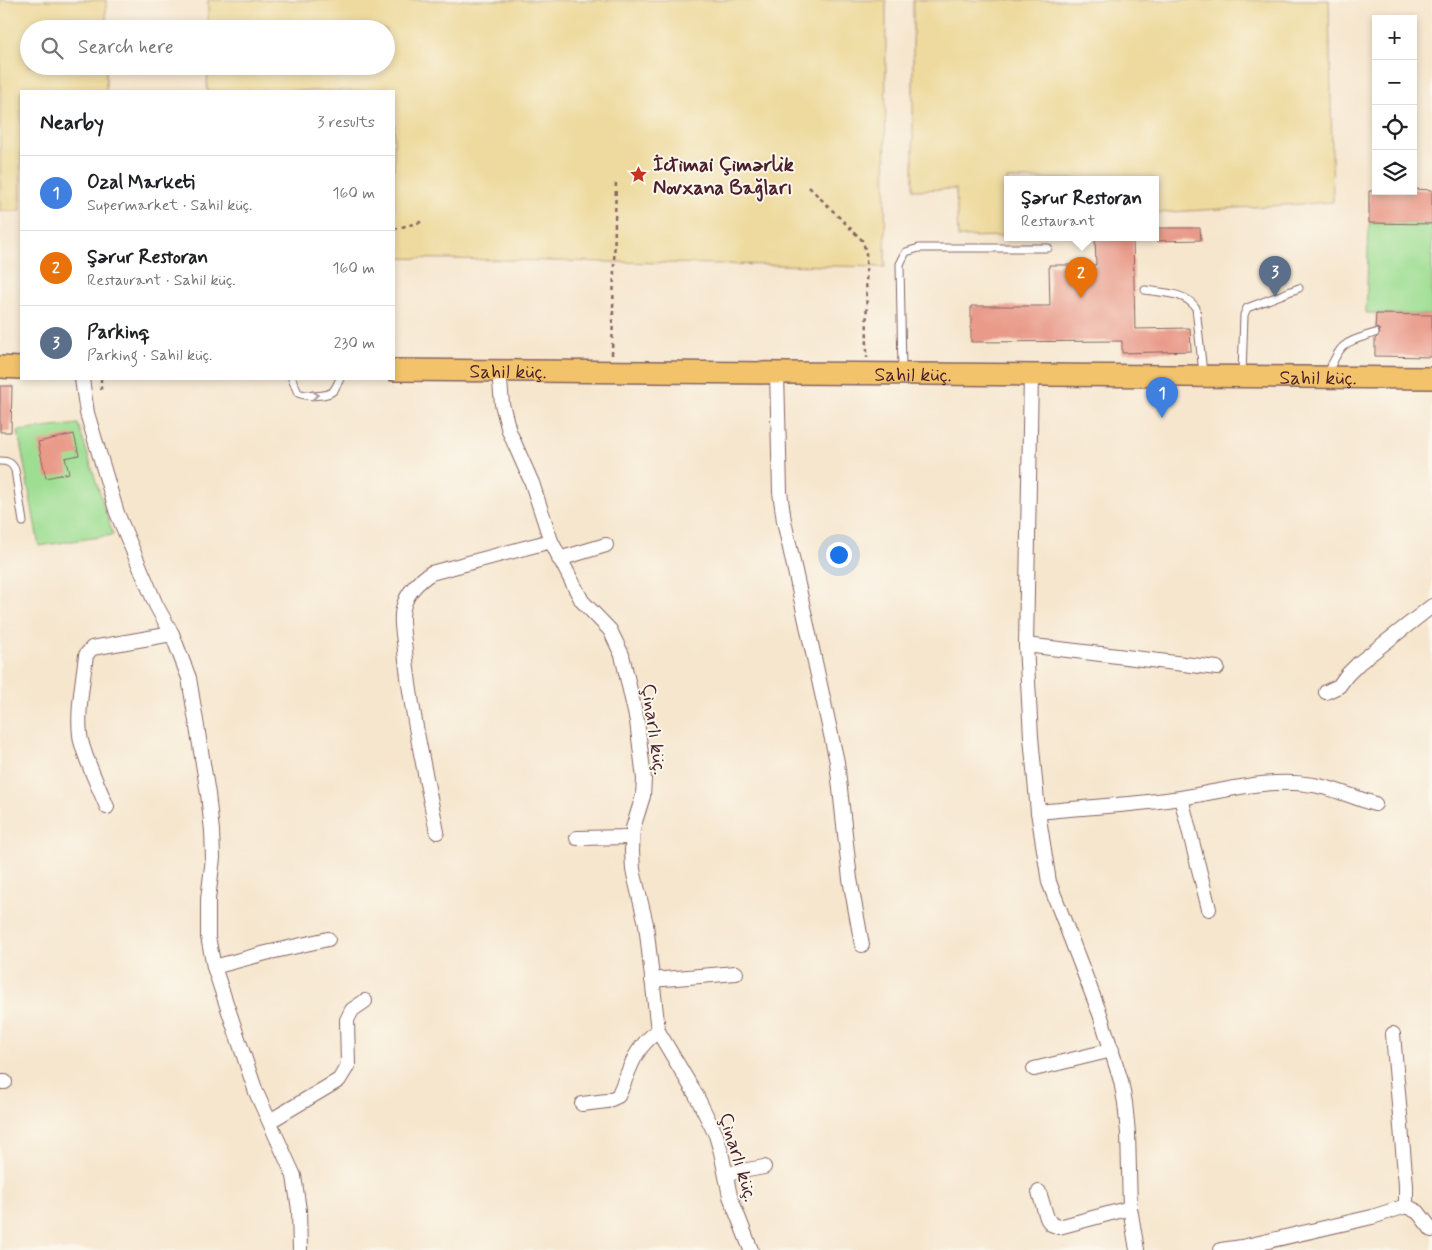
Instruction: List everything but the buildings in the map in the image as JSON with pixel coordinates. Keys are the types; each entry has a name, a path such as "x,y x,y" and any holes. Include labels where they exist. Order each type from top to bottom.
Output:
{"main road":[{"path":"0,368 20,368"},
{"name":"Sahil küç.","path":"395,370 1432,378"}],"street":[{"name":"Çinarlı küç.","path":"499,371 502,404 509,431 532,483 551,542 582,602 610,630 622,654 638,722 644,779 643,796 632,837 633,870 646,924 658,1031 708,1119 721,1152 738,1218 751,1250"},
{"path":"777,373 780,492 784,521 837,762 850,879 862,945"},
{"path":"1030,375 1026,645 1031,737 1038,812 1049,882 1112,1050 1121,1081 1128,1133 1130,1208 1137,1250"},
{"path":"82,380 87,413 117,513 156,605 172,634 189,678 208,794 213,858 208,899 208,937 214,967 256,1092 294,1176 299,1210 300,1250"},
{"path":"437,832 410,695 402,622 403,606 420,580 431,573 551,542"},
{"path":"559,559 606,545"},
{"path":"1326,692 1339,686 1359,663 1432,606"},
{"path":"107,807 89,765 81,739 80,713 86,655 92,648 172,634"},
{"path":"1026,645 1217,668"},
{"path":"1038,812 1181,798 1245,786 1283,783 1313,785 1375,804"},
{"path":"1181,798 1209,909"},
{"path":"577,838 632,837"},
{"path":"214,967 328,939"},
{"path":"652,980 736,973"},
{"path":"270,1120 339,1080 348,1065 347,1020 352,1010 365,1002"},
{"path":"582,1104 607,1101 618,1096 638,1049 658,1031"},
{"path":"1393,1034 1406,1185 1406,1206"},
{"path":"1034,1069 1112,1050"},
{"path":"726,1174 764,1167"},
{"path":"1039,1192 1047,1218 1051,1224 1059,1227 1130,1208"},
{"path":"1221,1250 1242,1247 1372,1217 1406,1206 1418,1212 1432,1230"}],"lane":[{"path":"902,374 900,264 906,252 919,248 1048,248"},
{"path":"1242,376 1244,315 1247,308 1299,288"},
{"path":"1144,290 1185,298 1192,302 1196,308 1204,376"},
{"path":"1326,377 1336,353 1341,348 1349,342 1375,333"},
{"path":"292,380 298,393 304,395 328,394 334,390 339,380"},
{"path":"0,461 13,464 23,522"}],"path":[{"path":"612,372 616,179"},
{"path":"809,187 862,240 866,251 867,374"},
{"path":"395,229 425,221"},
{"path":"101,380 101,390"}],"green space":[{"path":"1369,223 1432,224 1432,315 1366,313"},
{"path":"78,424 113,535 39,546 18,431"}],"sand":[{"path":"0,0 106,0 106,20 20,20 20,75 106,75 106,90 20,90 20,211 0,211"},
{"name":"İctimai Çimərlik Novxana Bağları","path":"208,0 886,0 885,267 395,258 395,90 207,90 208,75 395,75 395,20 208,20"},
{"path":"913,0 1329,0 1333,202 1159,213 1159,176 1004,176 1004,236 958,237 956,189 913,190"}],"place":[{"name":"İctimai Çimərlik Novxana Bağları","path":"639,175"},
{"name":"Parkinq","path":"1275,297"},
{"name":"Şərur Restoran","path":"1081,298"},
{"name":"Ozal Marketi","path":"1162,418"}]}
